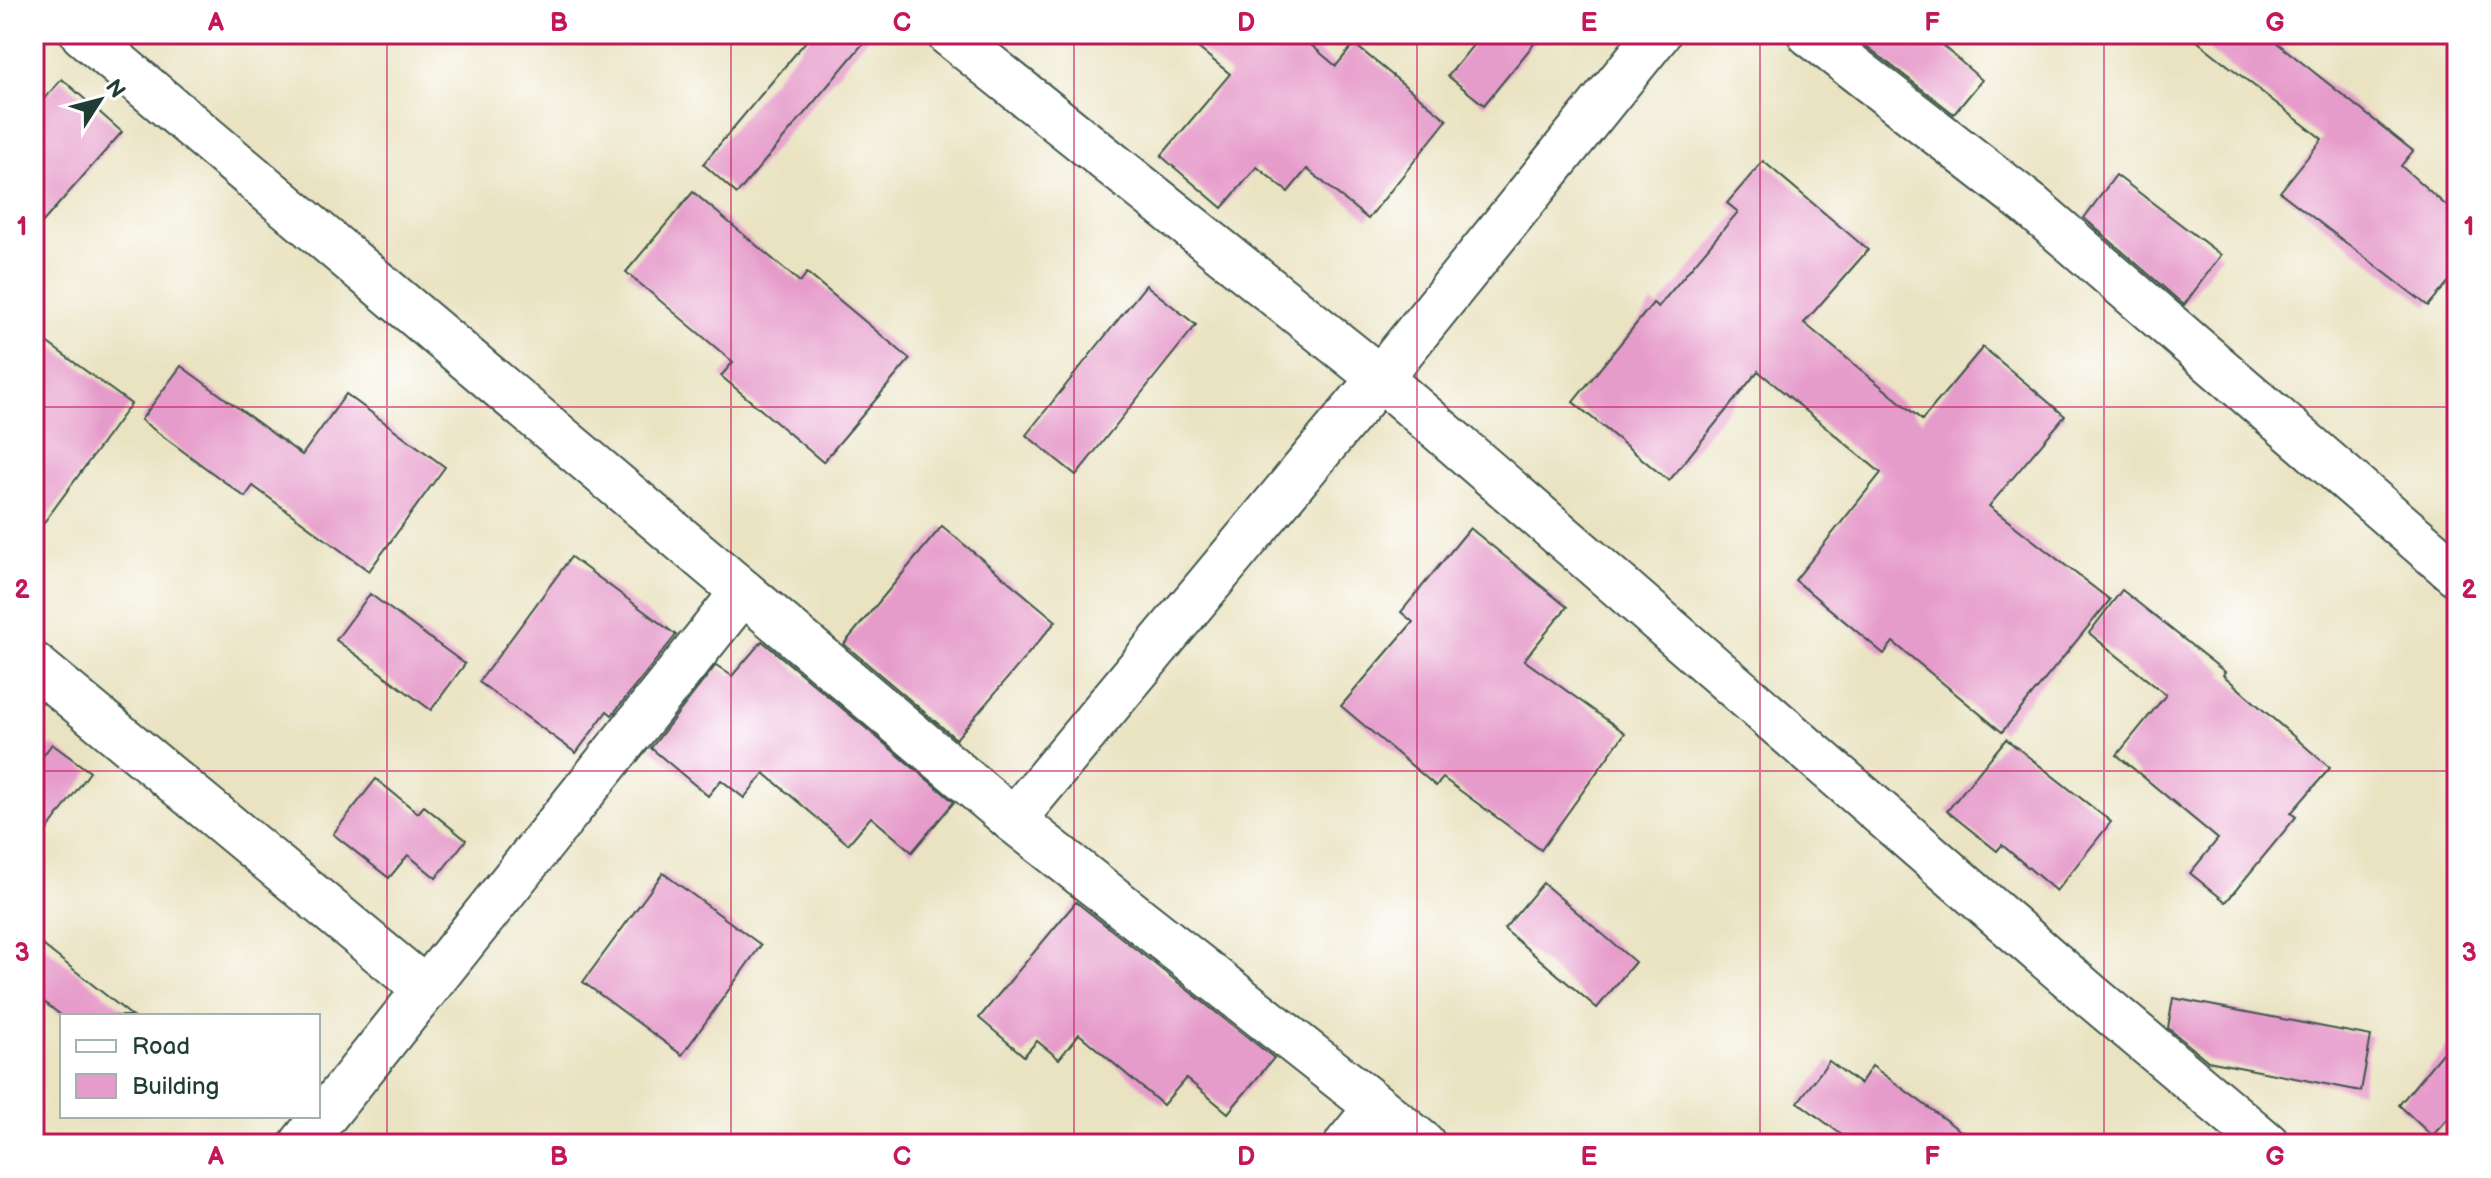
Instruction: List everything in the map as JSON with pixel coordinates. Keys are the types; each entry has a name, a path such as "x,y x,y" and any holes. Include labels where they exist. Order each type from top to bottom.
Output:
{"street":[{"path":"83,34 1013,820 1423,1144"},
{"path":"949,34 1380,378 2090,995 2267,1144"},
{"path":"1013,820 1380,378 1658,34"},
{"path":"1810,34 2030,205 2457,574"},
{"path":"302,1144 743,592"},
{"path":"34,665 425,989"},
{"path":"1347,1144 1377,1107"}],"building":[{"path":"812,34 871,34 737,194 703,164"},
{"path":"1181,34 1298,34 1336,66 1354,44 1447,120 1368,219 1307,169 1288,192 1257,167 1222,208 1161,156 1230,74"},
{"path":"1482,34 1542,34 1484,105 1448,76"},
{"path":"1851,34 1929,34 1982,80 1954,114"},
{"path":"2188,34 2266,34 2413,151 2401,166 2457,215 2457,272 2428,306 2280,192 2322,139"},
{"path":"62,79 122,132 34,232 34,110"},
{"path":"1763,161 1868,250 1804,323 1922,420 1983,347 2065,416 1989,506 2110,600 2002,732 1893,642 1884,654 1795,580 1881,473 1758,371 1669,481 1573,402 1653,303 1658,307 1738,212 1727,203"},
{"path":"2116,175 2221,255 2184,305 2084,218"},
{"path":"693,192 800,282 807,273 910,359 823,462 721,376 733,362 626,272"},
{"path":"1146,285 1196,325 1076,475 1026,435"},
{"path":"34,333 131,404 34,536"},
{"path":"181,366 302,455 346,394 445,467 369,571 253,486 245,497 141,420"},
{"path":"942,526 1056,621 956,739 844,644"},
{"path":"1470,528 1567,607 1524,660 1625,733 1541,850 1443,778 1436,786 1341,706 1413,622 1401,612"},
{"path":"571,557 676,635 612,715 607,711 576,753 479,682"},
{"path":"2122,590 2225,672 2223,675 2330,768 2291,813 2296,817 2226,902 2190,873 2218,839 2117,755 2166,695 2089,633"},
{"path":"370,594 465,664 431,710 336,640"},
{"path":"762,641 954,802 912,852 871,817 848,844 764,773 744,798 721,780 708,796 651,748 716,665 732,676"},
{"path":"2006,739 2111,822 2056,891 2002,845 1997,851 1947,811"},
{"path":"52,744 90,772 34,848 34,768"},
{"path":"376,779 418,813 424,806 466,840 436,878 408,855 389,878 333,834"},
{"path":"663,873 761,945 682,1055 583,982"},
{"path":"1543,883 1635,962 1597,1008 1504,929"},
{"path":"1076,902 1274,1058 1228,1113 1186,1078 1163,1105 1079,1034 1059,1059 1037,1041 1024,1056 979,1018"},
{"path":"34,938 129,1014 60,1014 34,994"},
{"path":"2173,998 2371,1036 2361,1091 2208,1061 2168,1028"},
{"path":"2457,1035 2457,1109 2432,1136 2399,1105"},
{"path":"1829,1061 1860,1084 1872,1066 1978,1144 1854,1144 1798,1102"}]}
